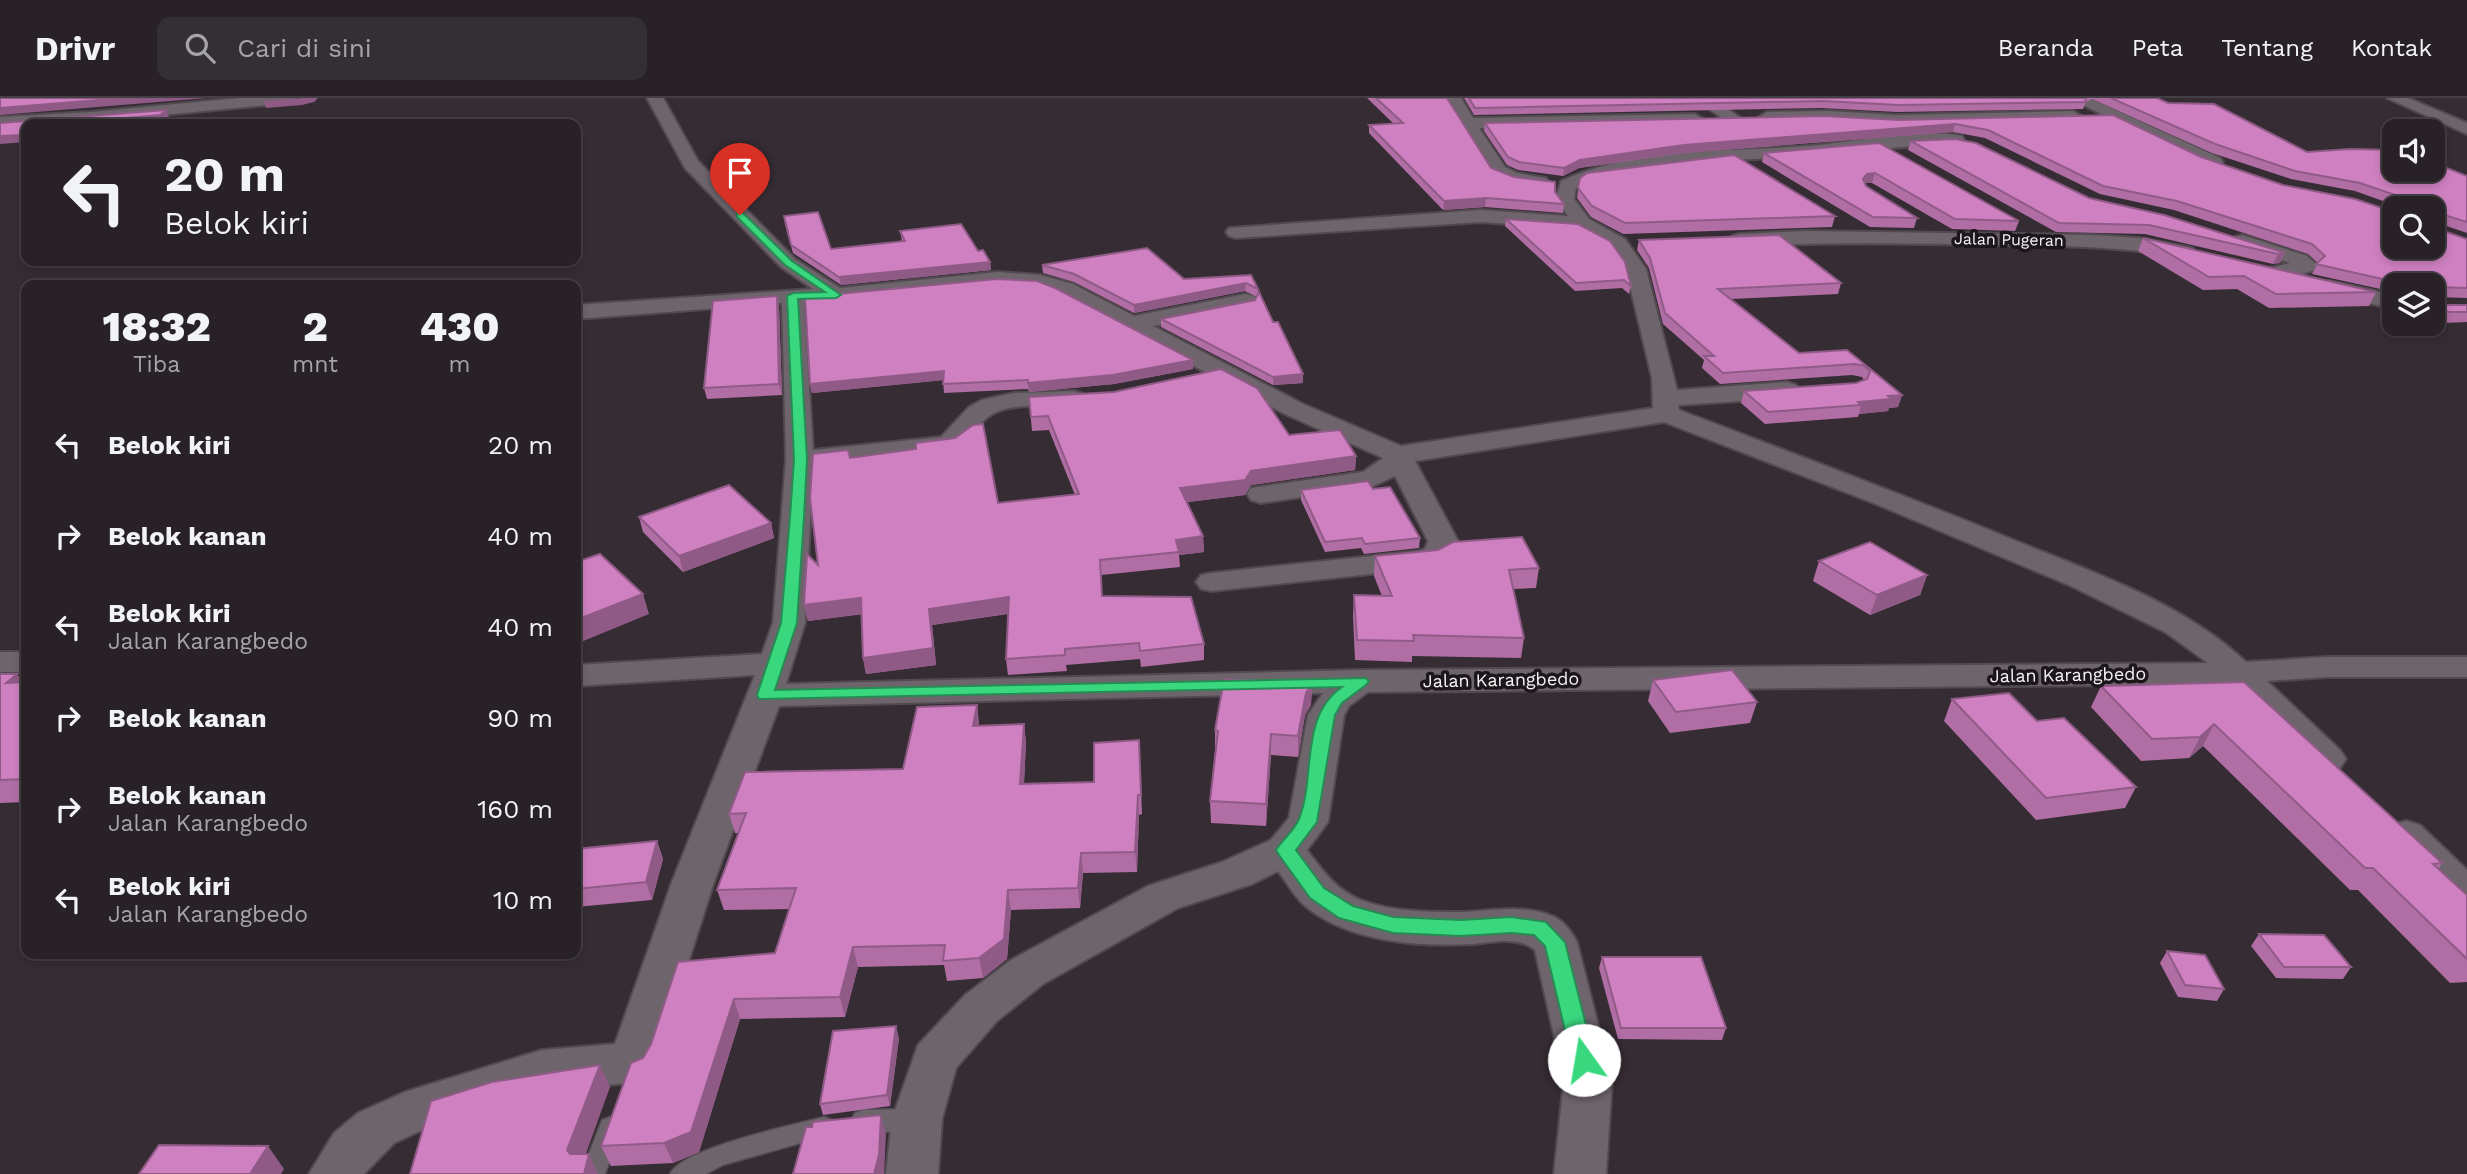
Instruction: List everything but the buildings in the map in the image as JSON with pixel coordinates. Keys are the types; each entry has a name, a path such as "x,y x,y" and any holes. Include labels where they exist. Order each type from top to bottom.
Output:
{"street":[{"path":"65,119 279,98"},
{"path":"655,98 691,164 788,263 836,295"},
{"path":"1453,98 1498,172 1524,181 1567,185 1580,177 1602,172 1683,162 1923,141 1972,143"},
{"path":"1702,98 1729,119 1784,153"},
{"path":"2077,98 2110,116 2156,134 2196,156 2228,167"},
{"path":"2395,98 2467,129"},
{"path":"65,119 99,101"},
{"path":"1615,105 1683,162"},
{"path":"1921,105 1943,118"},
{"path":"1467,123 1828,116 1897,120 2110,116"},
{"path":"1897,120 1900,126 1923,141"},
{"path":"0,122 21,121"},
{"path":"1881,145 1906,158"},
{"path":"1736,157 1759,171"},
{"path":"1567,185 1565,199 1582,223"},
{"path":"1830,215 1865,236"},
{"path":"1236,232 1481,216 1582,223 1618,243 1636,268 1664,378 1665,406"},
{"path":"1914,217 1946,238"},
{"path":"2014,219 2051,240"},
{"name":"Jalan Pugeran","path":"1725,241 1824,235 2145,243 2210,258"},
{"path":"2224,236 2300,260 2308,266 2274,273"},
{"path":"1618,243 1645,242"},
{"path":"2248,267 2382,299"},
{"path":"581,312 733,299 836,295 965,280 1019,278 1065,289 1221,373 1398,455 1665,406 1811,388"},
{"path":"335,1174 352,1149 376,1128 422,1107 542,1070 625,1084 693,883 771,679 789,623 800,459 793,296"},
{"path":"1130,324 1246,301"},
{"path":"1186,381 1221,373"},
{"path":"800,459 948,444 960,437 981,410 1003,403 1102,396"},
{"path":"1665,406 2082,579 2177,625 2219,655 2345,777"},
{"path":"1261,494 1371,479 1393,465 1398,455"},
{"path":"1212,582 1424,560 1438,554 1443,541 1398,455"},
{"path":"0,662 21,662"},
{"name":"Jalan Karangbedo","path":"581,675 771,679 1360,681 2237,673 2327,667 2467,667"},
{"path":"912,1174 917,1119 935,1059 981,1008 1027,972 1163,897 1237,873 1285,850 1308,822 1326,715 1336,699 1360,681"},
{"path":"2385,815 2467,895"},
{"path":"1285,850 1317,893 1346,912 1393,925 1461,928 1511,925 1539,928 1555,942 1588,1080 1580,1174"}],"lane":[{"path":"593,1174 625,1084"},
{"path":"682,1174 718,1157 829,1126 878,1118 917,1119"}],"route":[{"path":"740,215 788,263 836,295 793,296 800,459 797,517 789,623 765,695 1360,681 1336,699 1326,715 1308,822 1285,850 1317,893 1346,912 1393,925 1461,928 1511,925 1539,928 1555,942 1584,1060"}]}
